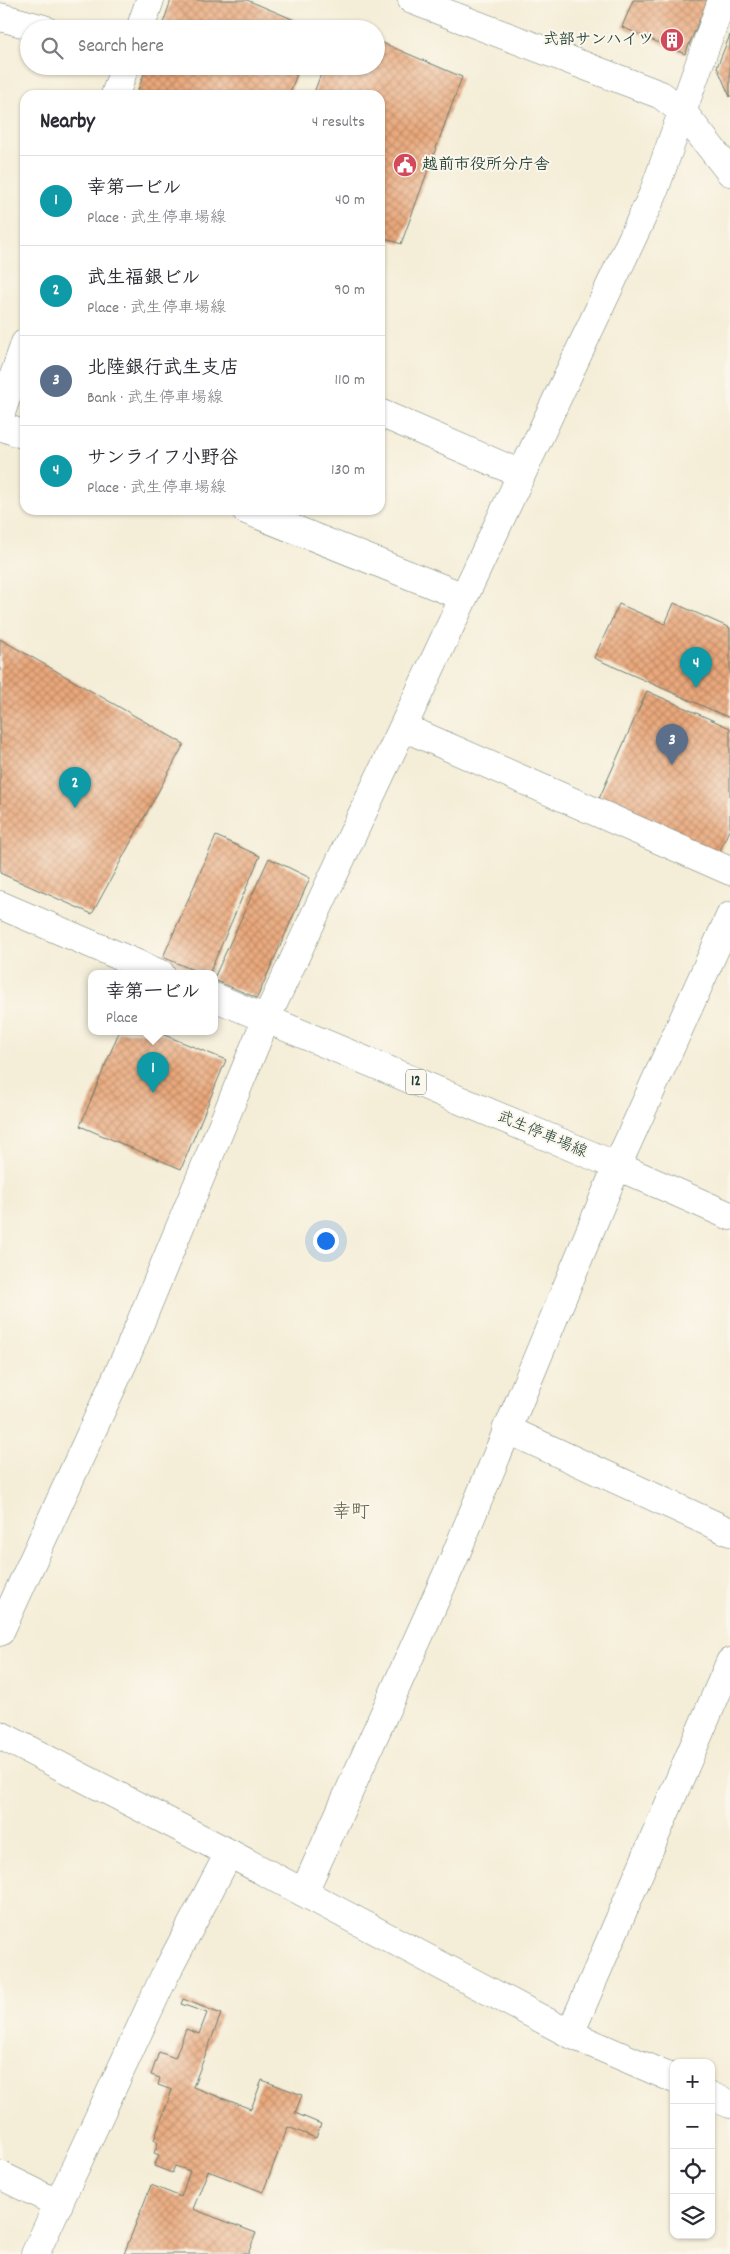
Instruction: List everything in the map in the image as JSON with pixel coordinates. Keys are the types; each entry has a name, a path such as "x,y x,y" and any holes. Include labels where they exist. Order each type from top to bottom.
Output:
{"street":[{"path":"143,20 150,0"},
{"path":"412,0 661,96 682,111 730,172"},
{"path":"0,1632 129,1350 266,1019 653,194 722,0"},
{"path":"0,17 20,22"},
{"path":"117,90 123,75"},
{"path":"0,416 6,380 20,353"},
{"path":"385,415 521,474"},
{"path":"0,426 20,433"},
{"path":"265,515 464,597"},
{"path":"403,727 730,871"},
{"path":"0,905 152,970"},
{"path":"304,1892 455,1556 506,1429 617,1166 730,916"},
{"name":"武生停車場線","path":"218,999 617,1166 730,1216"},
{"path":"506,1429 730,1532"},
{"path":"570,2034 730,1662"},
{"path":"0,1735 304,1892 570,2034 670,2077"},
{"path":"34,2254 164,1977 229,1853"},
{"path":"715,2098 730,2104"},
{"path":"0,2175 59,2204"}],"building":[{"path":"171,0 247,0 295,20 164,20"},
{"name":"式部サンハイツ","path":"633,0 708,0 685,54 622,27"},
{"path":"730,35 730,97 717,67"},
{"name":"越前市役所分庁舎","path":"385,44 462,77 401,244 385,238 385,90 315,90 321,75 385,75"},
{"path":"144,75 297,75 291,90 138,90"},
{"path":"674,603 730,628 730,718 594,658 619,604 665,624"},
{"path":"0,639 184,744 92,914 0,873"},
{"path":"647,691 730,728 730,828 718,855 598,801"},
{"path":"216,836 260,856 211,970 193,970 163,957"},
{"path":"269,858 310,878 257,998 218,982 218,970"},
{"path":"118,1035 164,1035 226,1060 181,1169 80,1126"},
{"path":"183,1999 221,2014 193,2087 251,2109 262,2080 302,2095 295,2113 321,2124 316,2138 288,2127 263,2192 208,2171 193,2209 256,2233 248,2254 124,2254 151,2185 181,2197 190,2171 175,2166 172,2173 154,2166 159,2155 154,2153 158,2143 154,2140 172,2090 158,2085 160,2078 151,2075 159,2052 175,2058 186,2029 199,2034 207,2013 181,2004"}],"place":[{"name":"式部サンハイツ","path":"672,40"},
{"name":"越前市役所分庁舎","path":"405,165"},
{"name":"サンライフ小野谷","path":"696,688"},
{"name":"北陸銀行武生支店","path":"672,765"},
{"name":"武生福銀ビル","path":"75,808"},
{"name":"幸第一ビル","path":"153,1093"}],"district":[{"name":"幸町","path":"351,1513"}]}
